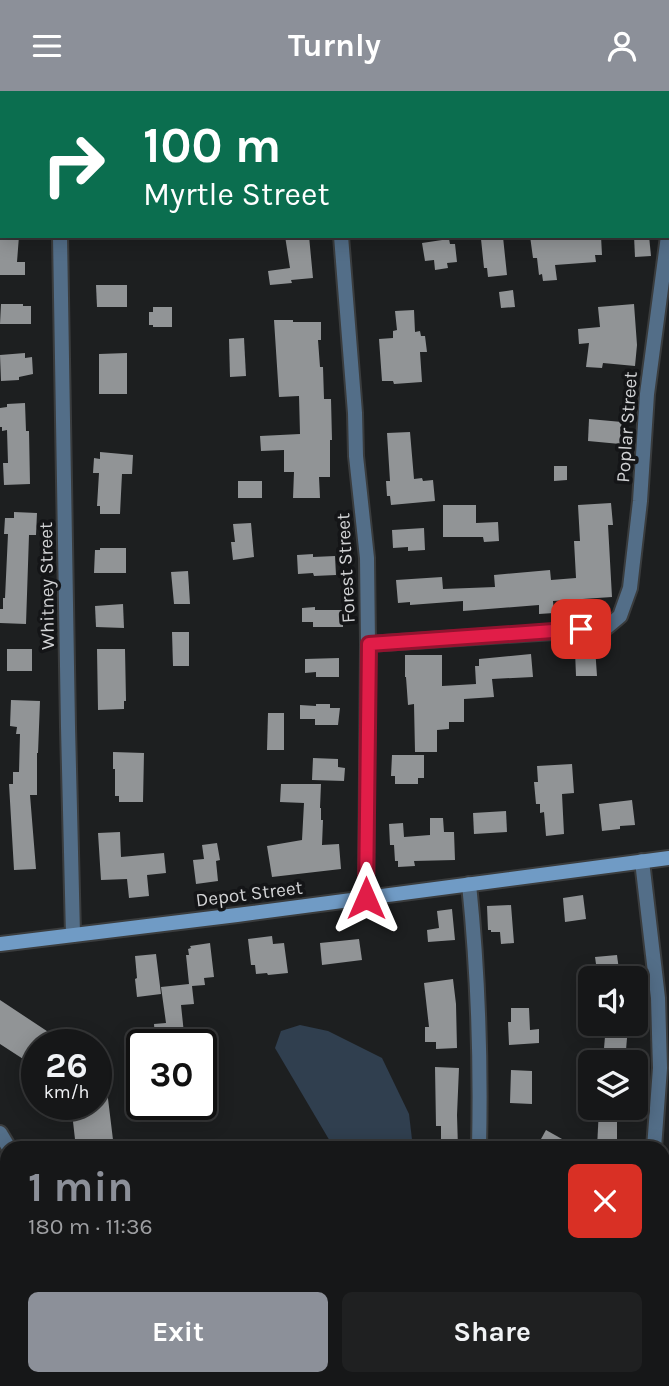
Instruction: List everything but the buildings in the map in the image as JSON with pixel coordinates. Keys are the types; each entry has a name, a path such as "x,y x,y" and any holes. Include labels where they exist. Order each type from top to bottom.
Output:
{"main road":[{"name":"Depot Street","path":"0,944 669,858"}],"street":[{"name":"Whitney Street","path":"60,238 73,935"},
{"name":"Forest Street","path":"341,238 366,558 369,644 366,898"},
{"name":"Poplar Street","path":"369,644 607,627 620,615 630,588 640,501 647,394 668,238"},
{"path":"642,861 655,962 660,1039 655,1141"},
{"path":"469,884 480,1064 479,1141"}],"shaded area":[{"path":"300,1025 328,1031 382,1058 409,1114 412,1141 330,1141 275,1048 281,1031"}],"route":[{"path":"366,898 369,644 581,629"}]}
